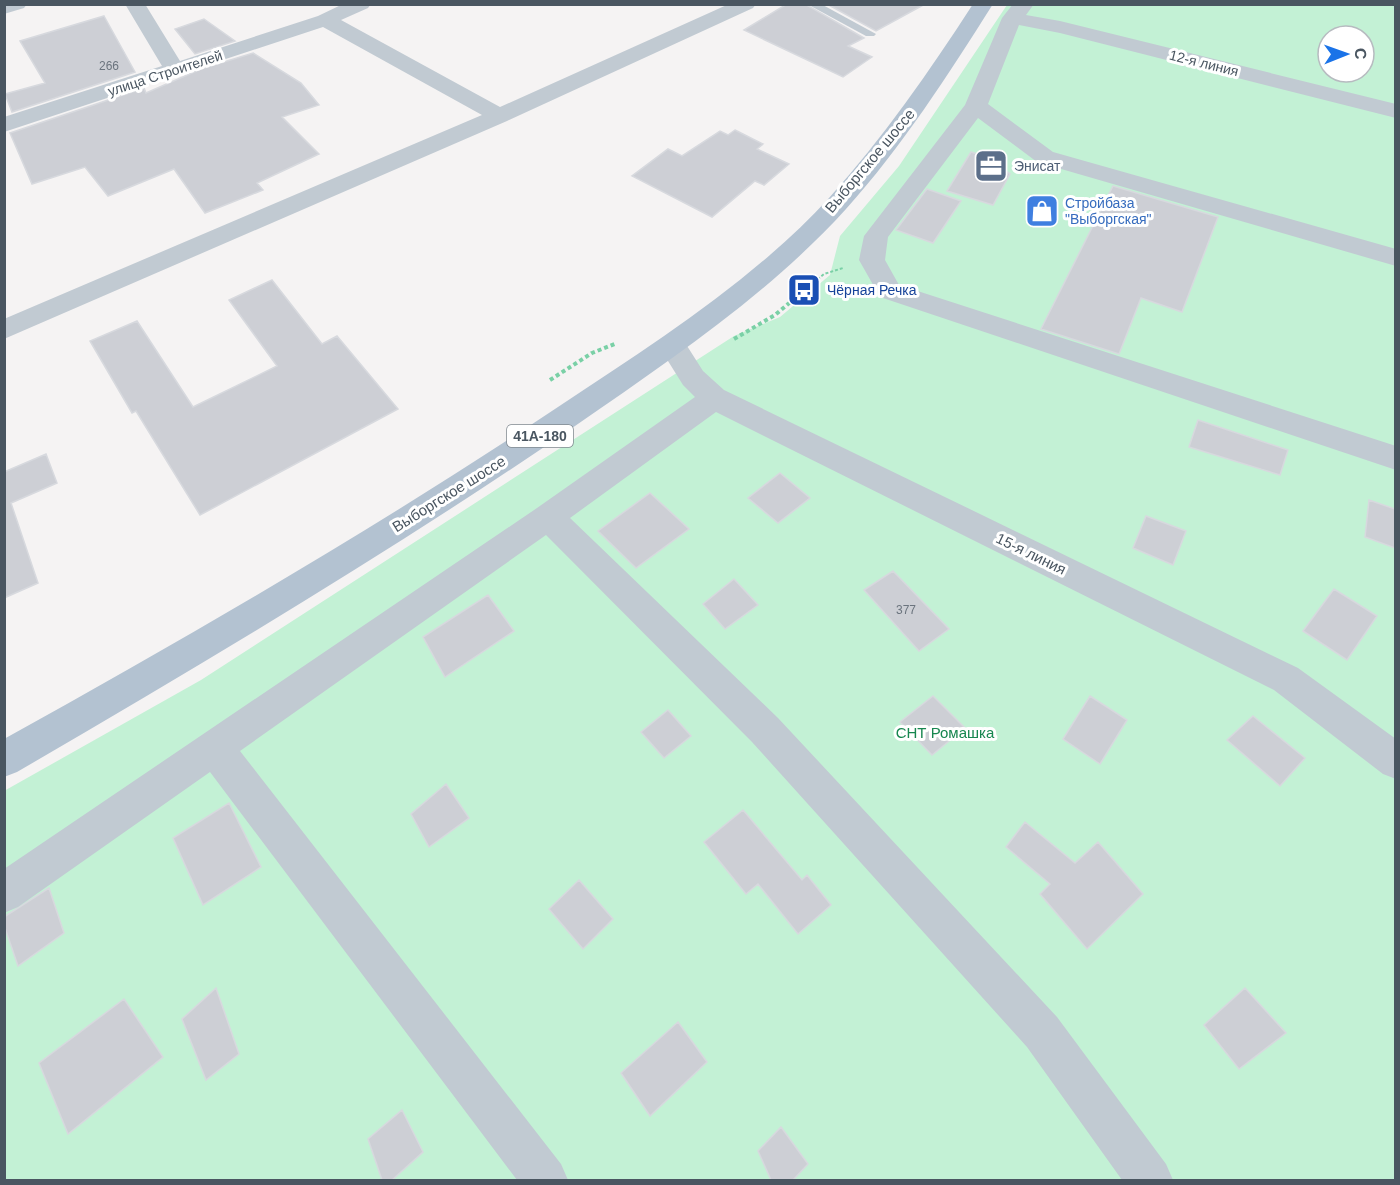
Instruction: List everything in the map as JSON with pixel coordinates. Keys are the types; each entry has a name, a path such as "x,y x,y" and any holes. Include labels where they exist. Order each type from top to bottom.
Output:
{"main road":[{"name":"Выборгское шоссе","path":"4,759 187,655 462,487 672,345 771,267 837,204 923,97 983,4"}],"street":[{"path":"4,8 17,4"},
{"path":"135,4 175,69"},
{"name":"улица Строителей","path":"4,125 326,20 361,4"},
{"path":"4,330 499,116 746,4"},
{"path":"1018,11 976,106 876,236 872,260 889,291 1395,458"},
{"name":"12-я линия","path":"1018,11 1060,27 1395,111"},
{"path":"326,20 499,116"},
{"path":"976,106 1045,156 1395,258"},
{"name":"15-я линия","path":"672,345 693,378 714,398 1286,679 1395,761"},
{"path":"4,893 548,517 714,398"},
{"path":"548,517 765,730 1042,1032 1150,1180"},
{"path":"214,747 545,1180"}],"lane":[{"path":"812,4 870,34"}],"path":[{"path":"728,342 775,315 824,274 872,260"}],"green space":[{"name":"СНТ Ромашка","path":"1007,5 1395,5 1395,1180 5,1180 4,791 201,680 734,336 780,317 830,275 840,236 899,166"}],"building":[{"path":"787,4 805,4 864,38 848,46 872,57 843,77 744,30"},
{"path":"827,4 925,4 876,31"},
{"path":"104,16 135,72 12,112 5,94 45,83 20,41"},
{"path":"204,19 235,41 195,54 175,29"},
{"path":"253,53 301,83 319,105 282,117 319,154 257,183 263,190 205,213 174,169 108,196 85,167 32,184 10,133 144,88 146,93 201,69"},
{"path":"735,130 763,144 757,149 789,164 764,185 755,181 712,217 632,176 668,149 682,156 720,131 728,135"},
{"path":"971,152 990,158 1010,174 993,205 947,191"},
{"path":"1113,186 1218,217 1182,312 1141,298 1119,354 1041,329"},
{"path":"927,189 961,201 933,243 896,230"},
{"path":"272,280 322,344 337,336 398,409 200,515 136,411 132,413 90,341 137,321 193,407 277,366 229,300"},
{"path":"1198,420 1288,450 1280,475 1189,447"},
{"path":"46,454 57,483 11,503 38,583 4,598 4,472"},
{"path":"780,473 810,498 778,523 748,498"},
{"path":"650,493 689,529 636,568 598,531"},
{"path":"1369,500 1395,509 1395,548 1365,537"},
{"path":"1146,516 1186,531 1173,565 1133,548"},
{"path":"893,571 949,629 919,651 864,590"},
{"path":"734,579 758,605 725,629 703,604"},
{"path":"1334,589 1377,616 1347,660 1303,631"},
{"path":"488,595 514,631 445,677 423,637"},
{"path":"933,696 965,728 932,755 900,722"},
{"path":"1090,696 1127,720 1100,764 1063,739"},
{"path":"668,710 691,736 664,758 641,732"},
{"path":"1253,716 1305,758 1280,786 1227,740"},
{"path":"446,784 469,818 429,847 411,814"},
{"path":"229,803 261,867 203,905 173,838"},
{"path":"743,810 802,880 807,875 831,905 798,934 758,884 746,894 704,842"},
{"path":"1025,822 1075,863 1098,842 1143,894 1087,949 1040,894 1050,884 1006,847"},
{"path":"579,880 613,919 583,949 549,909"},
{"path":"49,888 64,933 18,966 4,925 4,917"},
{"path":"216,988 239,1054 206,1080 182,1019"},
{"path":"1245,988 1286,1033 1239,1069 1204,1025"},
{"path":"124,999 163,1057 68,1134 39,1063"},
{"path":"678,1022 707,1062 650,1116 621,1073"},
{"path":"402,1110 423,1152 392,1180 382,1180 368,1139"},
{"path":"781,1127 808,1164 793,1180 771,1180 758,1151"}],"place":[{"name":"Энисат","path":"991,166"},
{"name":"Стройбаза \"Выборгская\"","path":"1042,211"},
{"name":"Чёрная Речка","path":"804,290"}]}
